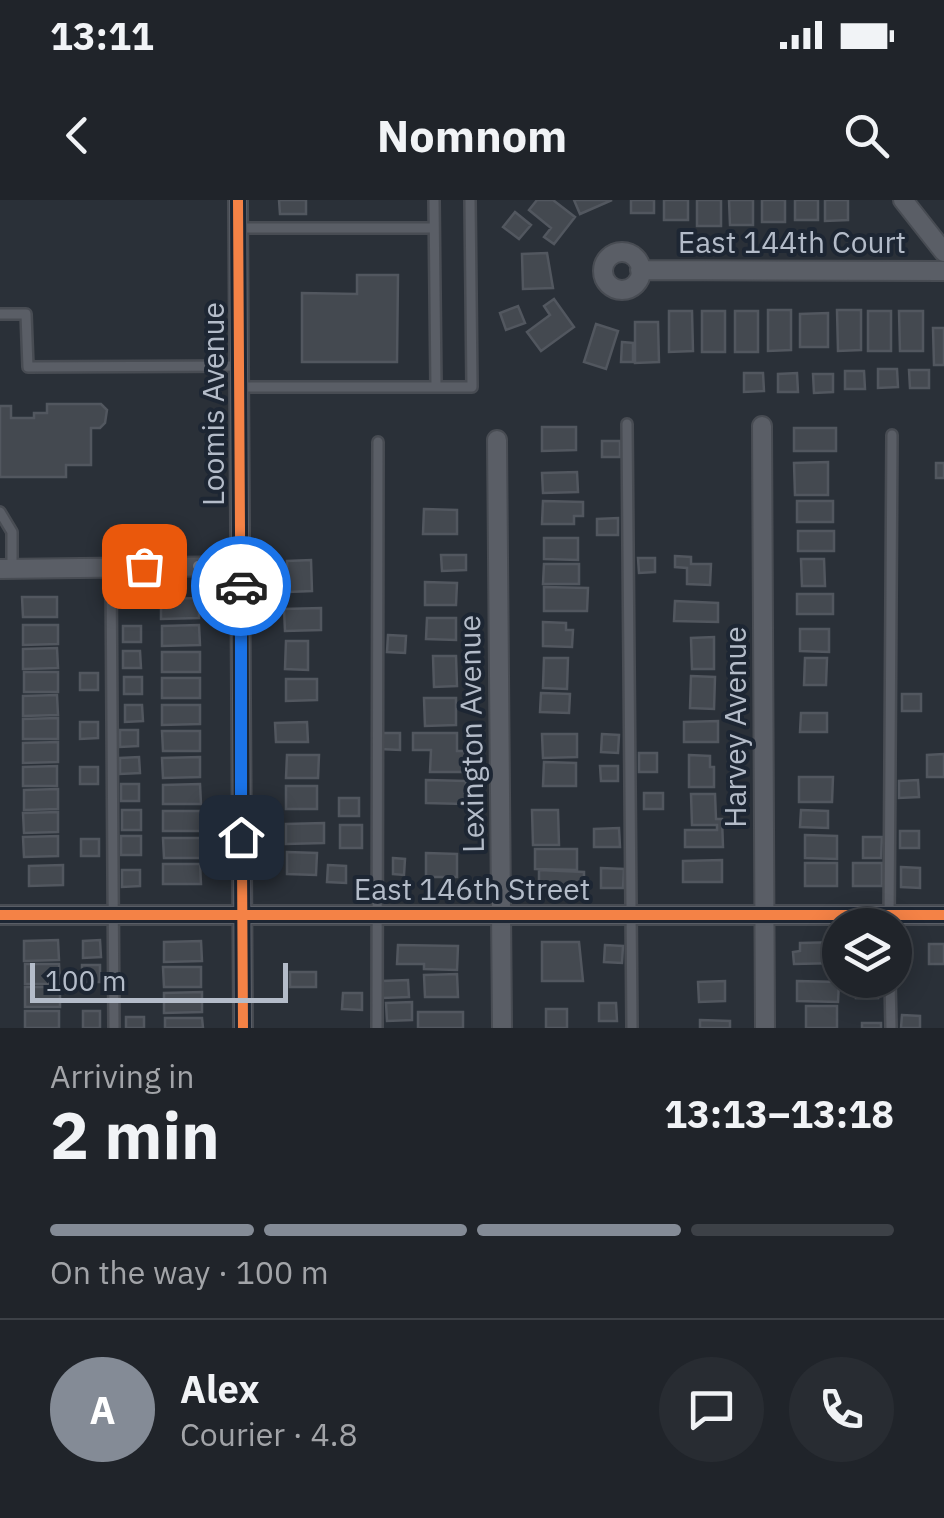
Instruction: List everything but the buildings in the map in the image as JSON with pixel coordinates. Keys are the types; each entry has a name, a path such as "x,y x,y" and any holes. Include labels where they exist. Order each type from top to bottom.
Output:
{"street":[{"name":"Loomis Avenue","path":"238,200 243,1028"},
{"path":"904,200 944,252"},
{"name":"East 144th Court","path":"640,270 944,271"},
{"name":"Harvey Avenue","path":"762,426 765,1028"},
{"name":"Lexington Avenue","path":"497,440 502,1028"},
{"path":"6,569 241,566"},
{"name":"East 146th Street","path":"912,917 944,914"},
{"name":"East 146th Street","path":"0,915 822,917"}],"lane":[{"path":"434,200 436,386"},
{"path":"239,386 472,386 470,200"},
{"path":"238,228 434,228"},
{"path":"0,314 26,314 28,367 239,366"},
{"path":"627,424 632,1028"},
{"path":"889,908 892,435"},
{"path":"377,1028 378,442"},
{"path":"0,512 12,532 6,569"},
{"path":"111,567 114,1028"},
{"path":"890,998 890,1028"}],"cycle path":[{"path":"238,200 243,1028"},
{"path":"0,915 944,915"}],"way so far":[{"path":"144,566 241,566 241,586"}],"route":[{"path":"241,586 241,837"}]}
